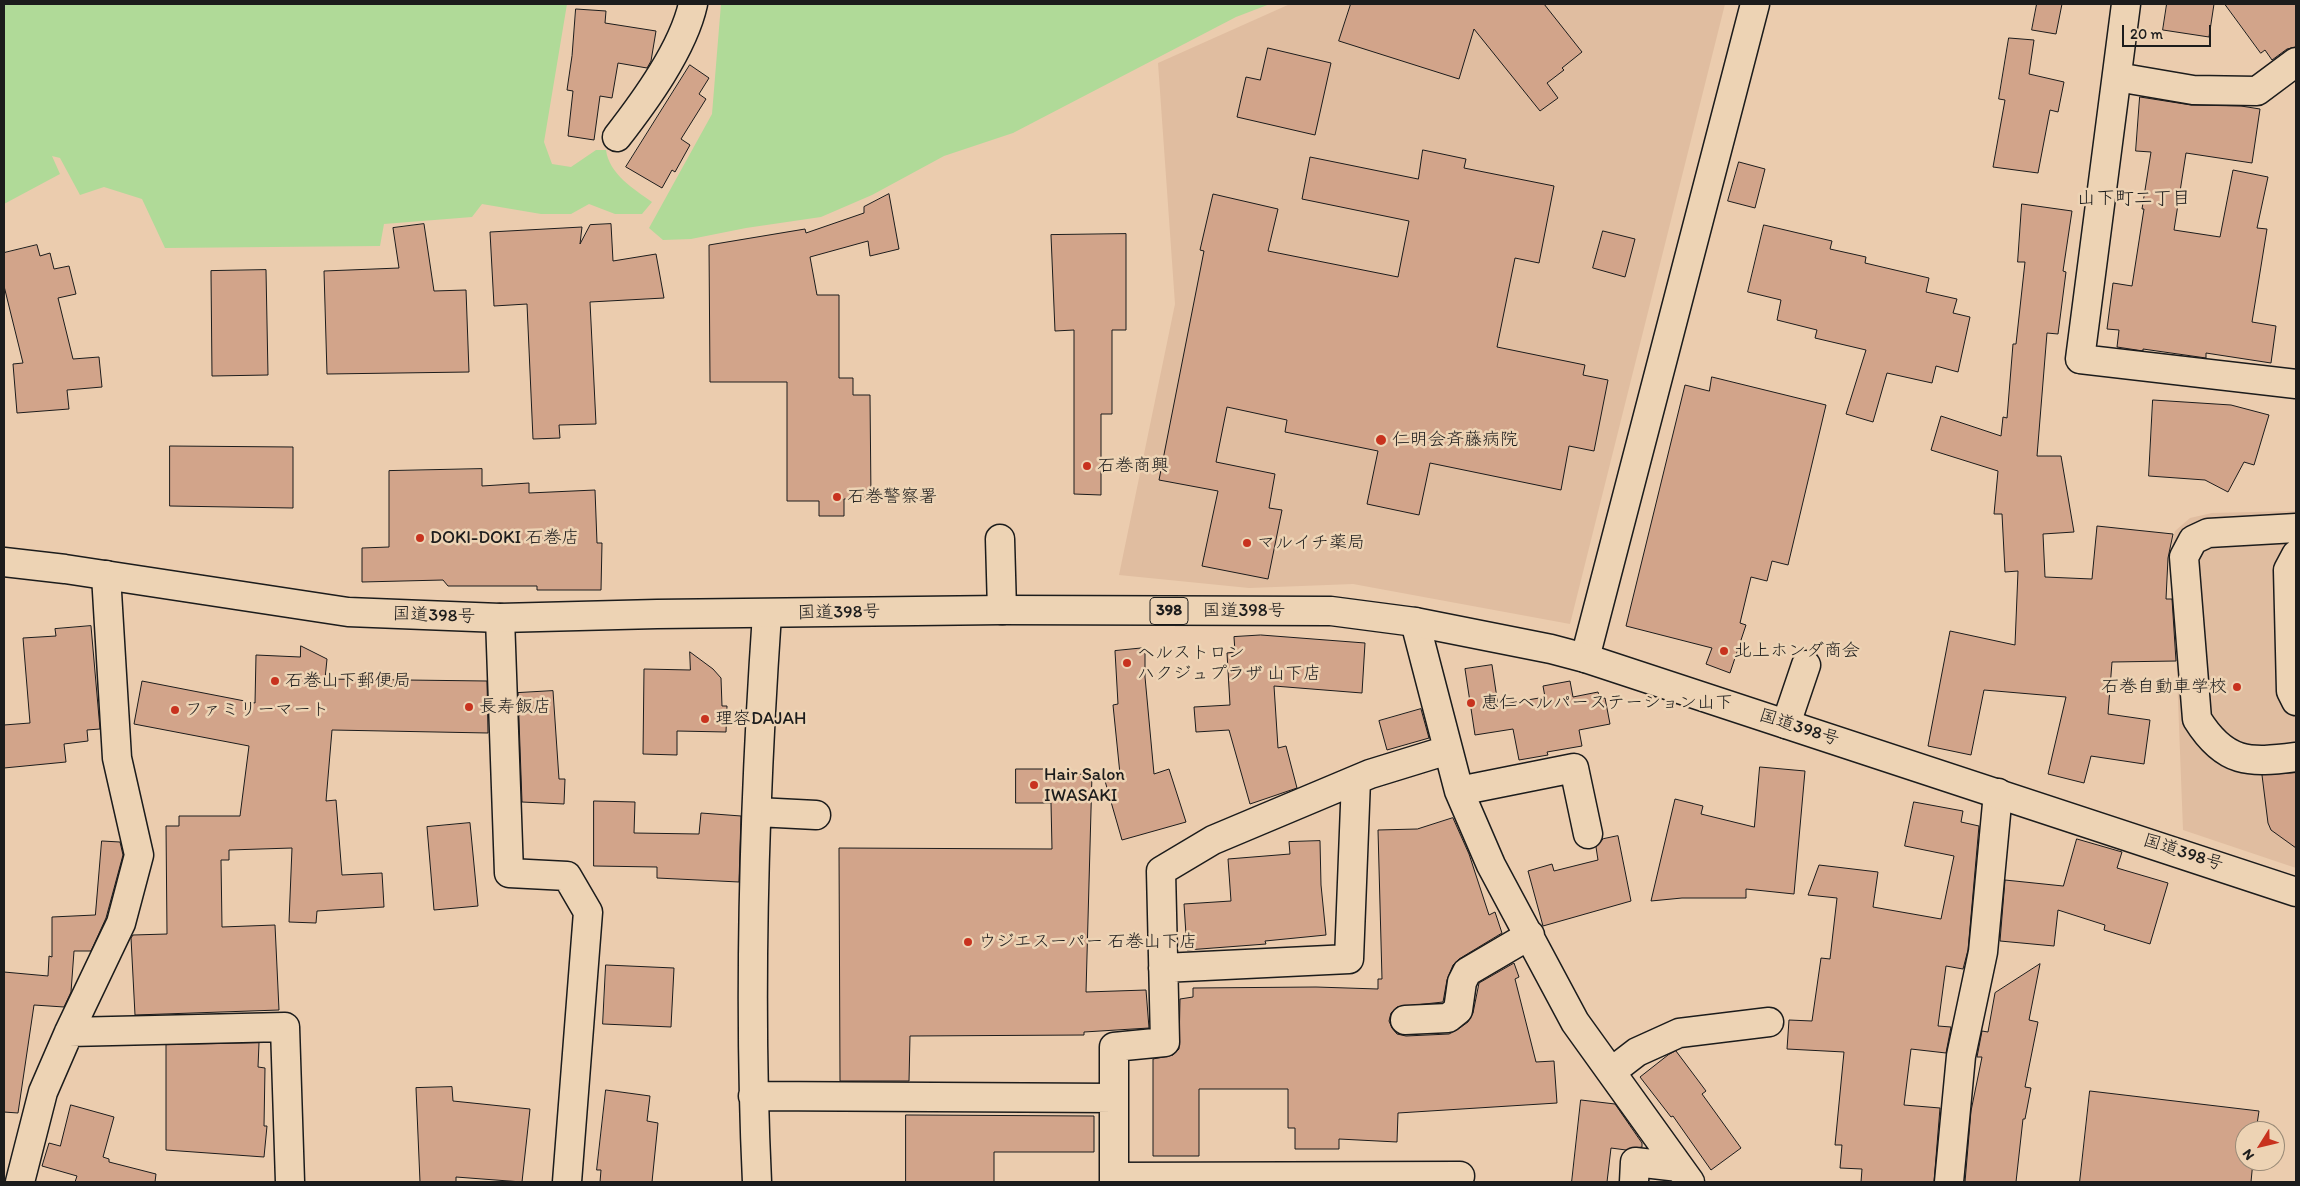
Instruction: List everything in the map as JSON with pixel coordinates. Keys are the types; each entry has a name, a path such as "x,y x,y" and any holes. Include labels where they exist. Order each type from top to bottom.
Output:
{"main road":[{"path":"617,137 642,105 666,66 690,19 693,4"},
{"path":"1585,658 1755,4"},
{"path":"2126,4 2080,359 2296,384"},
{"path":"2117,76 2193,90 2257,91 2296,62"},
{"path":"2296,528 2208,533 2193,540 2184,557 2197,719 2208,737 2229,763 2238,758 2259,762 2296,757"},
{"path":"1000,539 1002,610"},
{"path":"2296,555 2288,570 2293,625 2291,691 2296,701"},
{"name":"国道398号","path":"5,563 106,575 348,612 500,618 1002,610 1331,612 1415,622 1551,649 1585,658 2296,892"},
{"path":"20,1182 44,1092 69,1032 121,923 139,856 117,758 106,575"},
{"path":"757,1182 753,1096 757,812 767,614"},
{"path":"500,618 509,873 567,876 588,912 567,1182"},
{"path":"1415,622 1459,791 1491,865 1575,1022 1685,1175"},
{"path":"1786,724 1806,665"},
{"path":"1448,750 1356,780 1213,840 1161,871 1165,1042 1114,1047 1114,1180 1460,1176"},
{"path":"1459,791 1574,768 1588,834"},
{"path":"1163,968 1349,958 1356,780"},
{"path":"1949,1182 1961,1056 1983,952 1998,793"},
{"path":"757,812 816,815"},
{"path":"1405,1020 1448,1018 1458,1010 1462,982 1467,972 1530,936"},
{"path":"1611,1072 1637,1052 1680,1032 1769,1022"},
{"path":"69,1032 285,1027 290,1182"},
{"path":"753,1096 1114,1098"},
{"path":"1634,1182 1635,1162 1685,1175"}],"shaded area":[{"name":"仁明会斉藤病院","path":"1290,4 1725,4 1570,624 1353,584 1249,588 1119,575 1175,304 1158,63"},
{"name":"石巻自動車学校","path":"2296,511 2296,868 2183,830 2172,544 2175,531 2190,518 2212,513"}],"green space":[{"path":"4,4 567,4 544,142 552,164 571,167 596,150 606,150 608,159 617,174 652,202 642,214 615,214 589,204 571,214 541,214 482,204 472,217 384,224 380,246 165,248 142,199 104,187 80,195 60,158 52,156 60,174 4,204"},
{"path":"721,4 1270,4 1236,17 1013,133 944,156 872,195 821,217 746,228 691,239 663,240 649,228 712,114"}],"building":[{"path":"1351,4 1544,4 1582,52 1562,68 1564,70 1547,83 1558,98 1540,111 1474,29 1459,79 1339,41"},
{"path":"2037,4 2062,4 2056,34 2032,30"},
{"path":"2167,4 2214,4 2209,37 2163,30"},
{"path":"2225,4 2296,4 2296,47 2287,49 2272,60 2265,50 2261,53"},
{"path":"576,9 606,11 605,23 656,31 651,61 647,68 618,63 612,98 600,96 594,140 568,136 573,91 567,90"},
{"path":"2009,38 2034,40 2029,74 2064,82 2058,112 2050,110 2038,173 1993,167 2005,100 1999,99"},
{"path":"1268,48 1331,63 1315,135 1237,117 1246,77 1260,80"},
{"path":"690,65 709,78 699,94 706,99 681,139 690,145 675,172 672,170 662,188 626,167"},
{"path":"2140,97 2191,105 2241,106 2260,109 2252,163 2186,153 2174,230 2220,237 2233,170 2268,177 2257,228 2267,229 2252,322 2276,326 2271,363 2206,353 2206,358 2117,347 2119,330 2107,329 2113,283 2132,286 2144,209 2142,209 2151,152 2136,151"},
{"name":"仁明会斉藤病院","path":"1423,150 1466,159 1464,168 1554,186 1539,263 1515,258 1497,347 1585,365 1583,375 1608,380 1594,451 1569,446 1561,490 1430,463 1419,515 1367,504 1378,451 1285,432 1287,420 1227,407 1216,462 1275,474 1269,508 1282,510 1268,579 1202,566 1218,491 1159,480 1204,251 1200,250 1213,194 1278,209 1268,251 1398,277 1409,221 1302,199 1310,157 1418,179"},
{"path":"1739,162 1765,169 1755,208 1728,201"},
{"path":"889,194 899,249 870,256 868,241 810,257 817,295 839,295 839,378 853,378 853,395 870,395 871,499 844,499 844,516 819,516 819,501 787,501 787,382 710,382 709,245 805,229 806,233 864,213 864,207"},
{"path":"2022,204 2072,211 2063,271 2066,272 2058,334 2047,333 2037,456 2061,456 2074,532 2043,534 2045,577 2092,579 2097,526 2173,534 2168,558 2166,599 2172,599 2176,661 2112,662 2108,714 2150,720 2144,764 2091,756 2084,783 2048,774 2066,697 1984,690 1971,755 1928,746 1950,631 2015,645 2018,571 2005,572 2002,514 1994,514 1998,471 1931,450 1941,416 2001,436 2003,417 2007,418 2013,344 2016,344 2025,262 2018,262"},
{"path":"424,224 434,291 466,290 469,372 327,374 324,271 399,268 393,228"},
{"path":"611,224 613,261 656,254 664,298 590,302 596,424 559,425 560,438 533,439 527,304 494,306 490,232 582,227 580,244 590,225"},
{"path":"1764,225 1832,241 1830,249 1866,257 1865,263 1929,278 1926,292 1957,299 1953,313 1970,317 1958,372 1936,366 1932,383 1887,373 1873,422 1846,414 1866,350 1815,338 1817,330 1777,320 1781,300 1748,292"},
{"path":"1603,231 1635,239 1625,277 1593,268"},
{"path":"1126,234 1126,330 1112,330 1112,414 1101,414 1101,495 1074,494 1074,330 1055,331 1051,235"},
{"path":"37,245 40,256 50,253 54,269 69,266 76,294 58,298 73,359 99,357 102,387 67,390 69,409 17,413 13,364 23,363 4,286 4,253"},
{"path":"266,270 268,375 212,376 211,271"},
{"path":"1712,377 1826,405 1788,565 1772,561 1767,581 1751,577 1740,623 1746,625 1730,673 1706,664 1712,648 1626,626 1685,385 1709,391"},
{"path":"2153,400 2231,405 2269,415 2254,465 2244,462 2228,492 2205,480 2149,476"},
{"path":"170,446 293,447 293,508 170,506"},
{"path":"482,469 482,486 529,483 529,493 595,490 597,543 602,543 601,590 537,590 537,586 448,586 443,580 362,582 362,548 389,547 389,471"},
{"path":"91,626 100,729 87,730 88,741 64,744 66,762 4,768 4,725 30,723 23,638 56,636 55,629"},
{"path":"1261,635 1365,643 1362,693 1274,686 1278,748 1286,746 1297,788 1250,804 1229,730 1196,732 1194,707 1230,705 1227,653 1235,652 1234,637"},
{"path":"301,646 327,659 325,679 487,681 488,733 332,730 326,801 336,800 342,875 382,873 384,907 317,911 316,923 289,922 292,848 229,850 229,860 221,860 222,927 275,925 279,1010 135,1015 131,938 133,935 167,934 166,826 179,826 179,816 240,816 249,746 134,724 142,681 255,703 256,655 300,657"},
{"path":"1145,648 1145,677 1154,774 1169,769 1186,822 1122,840 1103,774 1120,774 1113,705 1118,704 1115,651"},
{"path":"690,652 713,669 721,678 722,706 727,706 726,732 677,731 677,755 643,754 644,669 690,670"},
{"path":"1492,665 1498,705 1545,697 1543,686 1570,681 1573,697 1598,692 1600,699 1605,698 1610,724 1579,730 1582,746 1547,752 1548,755 1519,760 1513,729 1475,735 1465,669"},
{"path":"553,691 559,779 565,779 564,804 522,802 518,693"},
{"path":"1421,709 1429,738 1387,750 1379,721"},
{"path":"1760,767 1805,771 1794,894 1746,889 1746,898 1682,898 1651,901 1675,799 1703,806 1701,814 1754,827"},
{"path":"1016,769 1046,769 1046,775 1092,774 1086,992 1146,990 1149,1028 1084,1032 1084,1035 910,1036 909,1081 840,1081 839,848 1052,849 1051,803 1016,803"},
{"path":"2296,773 2296,848 2271,830 2268,823 2262,775"},
{"path":"594,801 635,802 634,833 699,834 701,813 741,816 739,882 657,878 657,867 594,866"},
{"path":"1914,802 1963,811 1961,822 1979,826 1968,950 1963,969 1946,966 1938,1026 1951,1027 1946,1053 1911,1049 1904,1105 1940,1108 1934,1182 1861,1182 1862,1169 1840,1168 1842,1145 1835,1145 1844,1052 1787,1049 1789,1020 1812,1021 1821,958 1830,959 1837,898 1808,895 1819,865 1878,872 1873,907 1941,919 1954,856 1905,846"},
{"path":"1453,818 1469,854 1489,915 1495,912 1502,933 1459,959 1453,965 1447,980 1443,1002 1397,1007 1391,1013 1389,1021 1397,1034 1406,1036 1449,1034 1468,1022 1473,1013 1479,983 1514,963 1519,977 1515,979 1536,1062 1554,1061 1557,1103 1398,1113 1397,1142 1339,1139 1339,1149 1295,1149 1295,1128 1288,1128 1288,1089 1199,1089 1199,1156 1153,1156 1153,1059 1173,1055 1179,1049 1180,999 1193,997 1193,988 1316,987 1378,989 1378,979 1382,979 1378,830 1417,829"},
{"path":"470,823 478,906 434,910 427,827"},
{"path":"1618,836 1631,901 1543,926 1528,871 1552,864 1554,871 1598,860 1596,847 1603,839"},
{"path":"2077,839 2122,852 2117,868 2168,883 2150,944 2104,930 2105,925 2058,910 2054,946 2000,941 2005,880 2063,886"},
{"path":"102,841 120,842 123,855 106,918 91,951 74,951 71,992 64,1007 34,1005 18,1113 4,1112 4,972 48,976 49,956 52,957 52,917 95,915"},
{"path":"1320,841 1321,885 1326,935 1265,941 1266,944 1187,950 1184,904 1231,901 1228,859 1290,854 1289,842"},
{"path":"2040,964 2029,1020 2038,1022 2025,1087 2031,1088 2025,1119 2023,1119 2016,1182 1965,1182 1971,1111 1982,1057 1977,1057 1982,1031 1988,1032 1995,993"},
{"path":"606,965 674,968 671,1027 603,1024"},
{"path":"259,1043 258,1067 265,1068 264,1126 267,1126 264,1157 166,1150 166,1045"},
{"path":"1676,1051 1706,1091 1702,1094 1741,1148 1711,1170 1673,1116 1671,1117 1640,1077"},
{"path":"452,1087 453,1101 530,1109 522,1182 456,1177 456,1182 420,1182 416,1088"},
{"path":"606,1090 650,1096 647,1121 658,1123 652,1182 600,1182 601,1170 597,1170"},
{"path":"2090,1091 2259,1111 2258,1121 2235,1121 2235,1171 2252,1171 2251,1182 2080,1182"},
{"path":"1581,1100 1615,1104 1642,1143 1642,1147 1626,1150 1611,1148 1607,1182 1572,1182"},
{"path":"71,1105 114,1117 103,1157 109,1159 109,1162 156,1174 155,1182 75,1182 77,1176 42,1166 49,1143 60,1146"},
{"path":"906,1115 1094,1116 1094,1152 994,1152 994,1182 906,1182"}],"place":[{"name":"仁明会斉藤病院","path":"1381,440"},
{"name":"石巻商興","path":"1087,466"},
{"name":"石巻警察署","path":"837,497"},
{"name":"DOKI-DOKI 石巻店","path":"420,538"},
{"name":"マルイチ薬局","path":"1247,543"},
{"name":"北上ホンダ商会","path":"1724,651"},
{"name":"ヘルストロン ハクジュプラザ 山下店","path":"1127,663"},
{"name":"石巻山下郵便局","path":"275,681"},
{"name":"石巻自動車学校","path":"2237,687"},
{"name":"恵仁ヘルパーステーション山下","path":"1471,703"},
{"name":"長寿飯店","path":"469,707"},
{"name":"ファミリーマート","path":"175,710"},
{"name":"理容DAJAH","path":"705,719"},
{"name":"Hair Salon IWASAKI","path":"1034,785"},
{"name":"ウジエスーパー 石巻山下店","path":"968,942"}],"district":[{"name":"山下町二丁目","path":"2134,199"}]}
